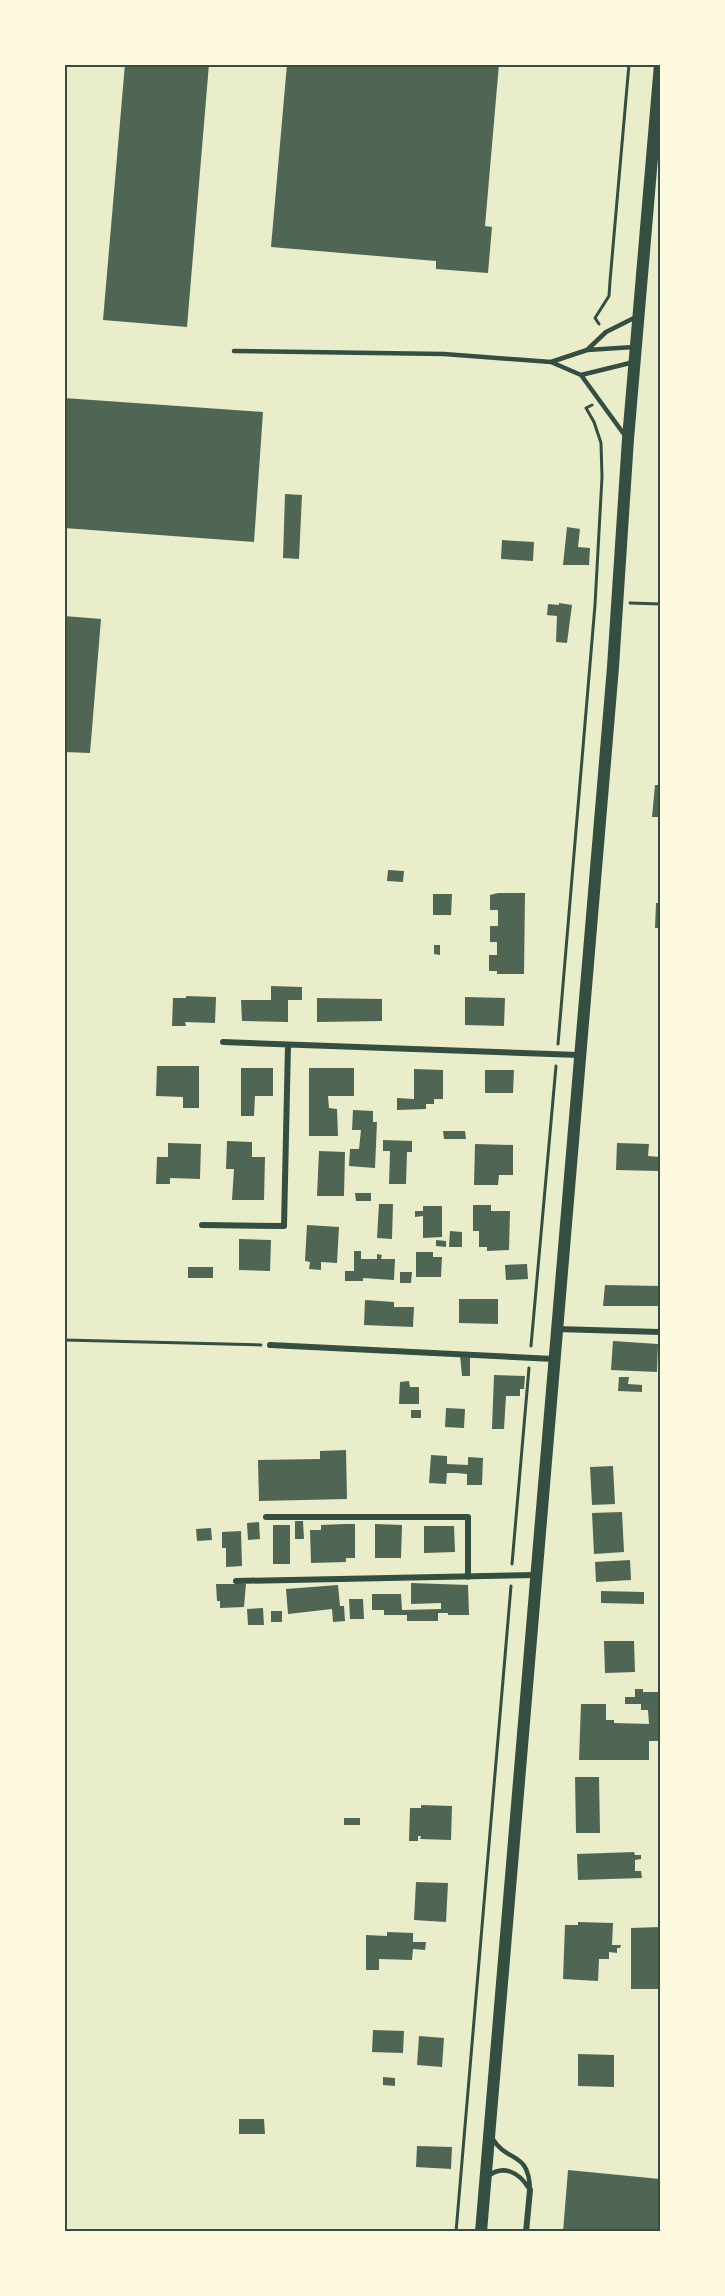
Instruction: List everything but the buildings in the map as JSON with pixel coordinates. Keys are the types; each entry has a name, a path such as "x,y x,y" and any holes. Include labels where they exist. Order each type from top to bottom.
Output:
{"main road":[{"path":"481,2232 612,679 628,439 660,64"}],"street":[{"path":"223,1042 579,1055"},
{"path":"202,1225 284,1226 288,1045"},
{"path":"556,1329 660,1332"},
{"path":"270,1345 554,1359"},
{"path":"266,1517 468,1516 468,1577"},
{"path":"236,1581 536,1575"},
{"path":"526,2232 530,2190"}],"lane":[{"path":"587,350 606,332 640,315"},
{"path":"551,362 587,350 637,346"},
{"path":"234,351 444,354 551,362 581,375 628,439"},
{"path":"581,375 635,362"},
{"path":"489,2128 496,2144 528,2170 530,2190"},
{"path":"485,2182 494,2172 509,2171 519,2175 530,2190"}],"path":[{"path":"606,332 595,318 609,296 629,64"},
{"path":"456,2232 595,605 603,466 598,431 586,408 599,400"},
{"path":"617,601 660,604"},
{"path":"64,1341 270,1345"}]}
